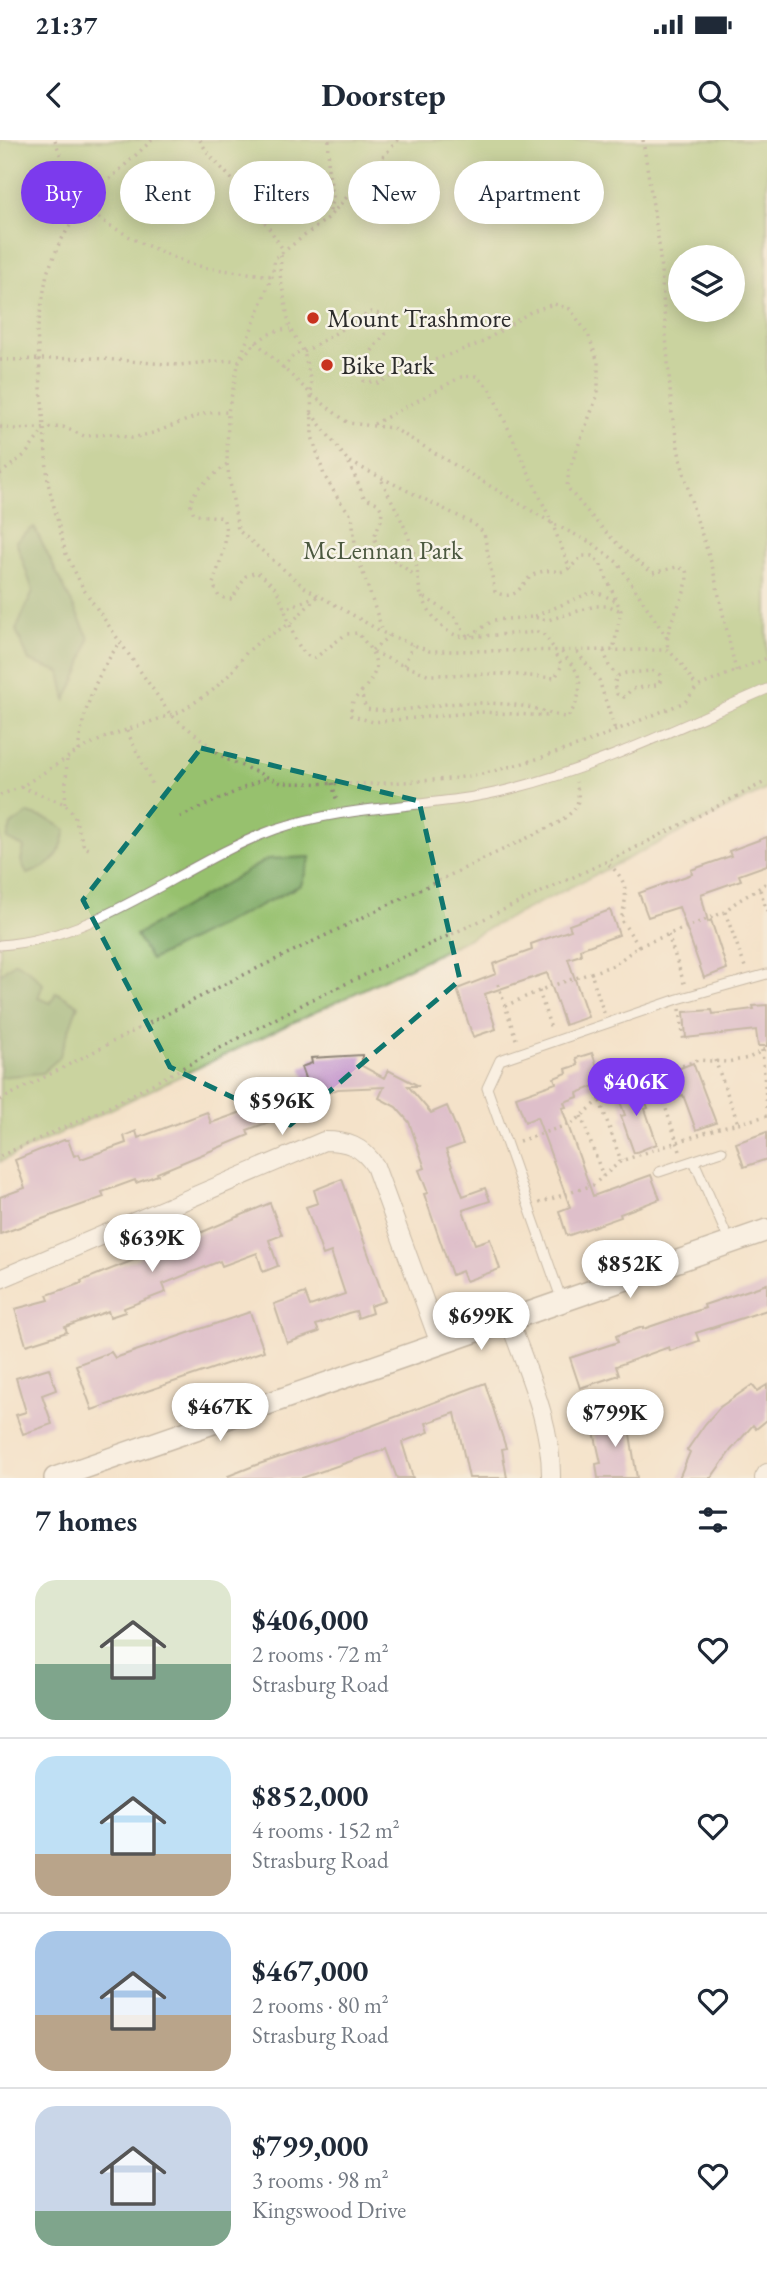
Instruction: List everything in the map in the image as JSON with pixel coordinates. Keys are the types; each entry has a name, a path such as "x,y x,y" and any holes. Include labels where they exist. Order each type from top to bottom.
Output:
{"street":[{"path":"0,1279 324,1140 341,1141 355,1146 368,1156 375,1166 440,1344"},
{"path":"55,1478 767,1230"},
{"path":"509,1320 546,1425 552,1455 551,1478"},
{"path":"764,1478 767,1473"}],"lane":[{"path":"0,945 47,936 81,925 249,839 314,818 468,799 512,789 573,770 767,689"},
{"path":"562,1301 487,1087 500,1060 678,999 767,974"},
{"path":"659,1172 722,1151"},
{"path":"689,1162 730,1243"}],"path":[{"path":"55,140 62,161"},
{"path":"106,184 152,140"},
{"path":"200,140 207,152 249,198 282,252 279,275 290,329 303,351 311,382 312,436 324,475 352,516 356,552 387,634"},
{"path":"328,161 329,140"},
{"path":"334,211 398,140"},
{"path":"643,140 659,245 672,414 684,471 712,565 736,671"},
{"path":"106,223 168,256 207,268 272,276"},
{"path":"73,224 59,244 47,273 37,332 48,483 66,554 83,590 170,714 226,760 281,783 412,782 482,774 527,762 685,702 697,687 767,658"},
{"path":"320,224 275,258 272,276 239,361 228,412 226,464 238,530 304,587 387,634 429,651 668,650"},
{"path":"283,369 291,358 371,312 386,316 389,330 360,370 364,381 378,383 481,343 532,311 554,304 570,309 588,334 598,362 598,394 569,470 567,487 620,549 636,562 653,573 677,567 687,570 689,580 670,622 668,650 697,687"},
{"path":"239,361 256,342 276,330 290,329"},
{"path":"256,342 283,369 348,423 393,428 552,523 592,543 618,563 667,638"},
{"path":"0,360 90,358 179,365 239,361"},
{"path":"372,425 461,377 476,376 490,389 552,523 570,569"},
{"path":"0,427 63,427 84,436 111,434 132,438 206,413 228,412"},
{"path":"311,413 348,461 364,497 377,503 382,510 374,537 377,545 382,552 416,577"},
{"path":"0,474 26,454 44,428"},
{"path":"348,461 474,524 484,533 495,592 509,596 518,592 533,574 557,573 570,569 582,556 592,556 600,563 621,611 613,650"},
{"path":"226,464 197,489 190,503 194,513 202,516 213,514 223,518 226,526 226,536 213,584 219,597 232,599 246,576 256,572 277,590 300,650 309,658 315,658 346,634 358,633 373,651 404,666 430,674 506,674 555,678 562,665 557,651"},
{"path":"373,651 376,664 372,680 353,701 350,715 373,722 480,712 568,718 576,706 579,692 578,674 544,635 537,632 458,637 448,633 437,622 421,595 410,543 382,479"},
{"path":"533,617 592,592 619,603"},
{"path":"284,609 319,595"},
{"path":"0,795 21,787 78,751 106,737 182,711 213,690 247,652 261,640 290,623 319,595"},
{"path":"421,595 453,615 468,637"},
{"path":"468,637 494,620 533,617 548,620 585,608 609,606 621,611"},
{"path":"373,651 387,634"},
{"path":"78,751 81,725 89,699 102,668 120,643"},
{"path":"404,666 413,645"},
{"path":"577,651 599,680 615,730"},
{"path":"604,651 609,666 617,676 617,694 624,696 636,688 656,685 661,679 658,673 652,671 617,676"},
{"path":"362,691 367,709 462,703 538,709 552,716"},
{"path":"127,731 154,788"},
{"path":"65,804 66,760"},
{"path":"0,1100 227,983 558,823 574,811 579,801 573,770"},
{"path":"180,817 268,777"},
{"path":"0,1156 105,1109 309,1001 606,862 767,781"},
{"path":"332,783 341,814"},
{"path":"21,787 65,804 74,815 84,847 91,850"},
{"path":"606,862 618,872 628,893 621,920 639,946"},
{"path":"505,1006 614,965 639,946 725,912 732,903 767,883"},
{"path":"759,889 767,911"},
{"path":"725,912 749,979"},
{"path":"668,935 685,985 678,999 684,1043"},
{"path":"591,973 608,1023"},
{"path":"498,984 520,1053"},
{"path":"539,991 555,1041"},
{"path":"507,1146 573,1123 607,1094 698,1060 727,1062 749,1058 765,1049 767,1109"},
{"path":"715,1060 738,1123"},
{"path":"656,1076 677,1142 689,1162"},
{"path":"600,1100 621,1161"},
{"path":"581,1115 603,1176"},
{"path":"528,1207 593,1185 621,1161 767,1116"}],"highlighted area":[{"path":"201,748 419,801 460,980 290,1125 170,1067 83,900"}],"green space":[{"name":"McLennan Park","path":"0,140 767,140 767,789 431,957 0,1162"},
{"path":"34,527 89,638 80,670 66,700 60,672 29,661 16,630 33,591 16,541"},
{"path":"28,813 50,820 66,830 54,859 44,867 27,874 21,861 24,847 7,839 11,825"},
{"path":"311,857 301,885 151,960 136,935 268,859"},
{"path":"15,962 28,969 43,984 38,998 51,1003 56,992 78,1005 59,1058 42,1073 0,1077 0,974"}],"building":[{"path":"767,837 767,865 739,875 741,880 701,894 708,922 711,920 727,969 704,978 679,907 648,917 639,893 692,874 691,870 731,856 729,851"},
{"path":"610,910 619,935 580,949 581,955 568,959 588,1017 565,1025 547,973 485,994 496,1029 473,1037 457,989 496,974 493,964 532,950 531,944 571,930 569,925"},
{"path":"767,1005 767,1046 758,1046 756,1030 686,1038 684,1012 712,1010 713,1014"},
{"path":"592,1053 603,1083 577,1093 578,1097 564,1102 566,1107 562,1108 593,1196 651,1175 660,1199 620,1214 621,1217 567,1236 559,1211 570,1207 537,1117 525,1122 516,1097 556,1083 554,1078 567,1073 566,1069 578,1065 576,1058"},
{"path":"362,1055 362,1066 384,1078 388,1070 419,1086 408,1086 431,1113 447,1106 463,1144 446,1150 463,1196 485,1188 490,1201 463,1210 475,1244 490,1239 500,1269 466,1281 462,1271 452,1275 424,1194 428,1193 419,1170 425,1168 409,1122 396,1107 379,1098 384,1087 338,1089 301,1103 304,1112 247,1130 249,1135 157,1173 158,1175 102,1192 104,1197 0,1234 0,1197 25,1188 15,1160 64,1140 68,1140 74,1156 79,1154 81,1159 126,1143 124,1136 136,1131 138,1138 207,1112 211,1123 250,1109 249,1105 307,1084 301,1067 312,1063 311,1058"},
{"path":"693,1063 716,1123 696,1130 683,1095 679,1096 670,1072"},
{"path":"639,1083 657,1144 634,1153 621,1116 625,1115 616,1091"},
{"path":"767,1132 767,1159 744,1167 736,1143"},
{"path":"342,1179 385,1301 370,1306 372,1313 358,1318 356,1311 348,1313 316,1325 319,1332 287,1343 274,1304 305,1293 310,1306 345,1294 331,1252 323,1255 306,1207 318,1203 314,1190"},
{"path":"270,1203 282,1235 269,1240 278,1266 263,1272 257,1253 222,1266 220,1261 163,1284 166,1292 124,1308 125,1312 110,1317 108,1311 65,1327 67,1332 26,1345 15,1309 49,1300 47,1295 82,1283 81,1281 139,1256"},
{"path":"767,1284 767,1310 696,1333 699,1341 670,1351 669,1347 616,1366 619,1375 580,1388 570,1358 618,1342 616,1336 705,1308 704,1305"},
{"path":"250,1312 264,1351 92,1410 76,1365 111,1352 115,1358"},
{"path":"49,1368 56,1390 42,1395 52,1424 23,1434 16,1415 26,1412 16,1378"},
{"path":"485,1383 506,1448 502,1449 507,1478 469,1478 455,1413 426,1423 429,1432 402,1442 413,1478 397,1478 386,1449 302,1478 228,1476 345,1436"},
{"path":"752,1385 757,1391 767,1385 767,1420 756,1429 753,1425 711,1478 679,1478 690,1452 687,1450 705,1424 720,1407"},
{"path":"627,1415 637,1478 598,1478 596,1464 601,1463 592,1423"}],"place":[{"name":"Mount Trashmore","path":"313,318"},
{"name":"Bike Park","path":"327,365"}]}
